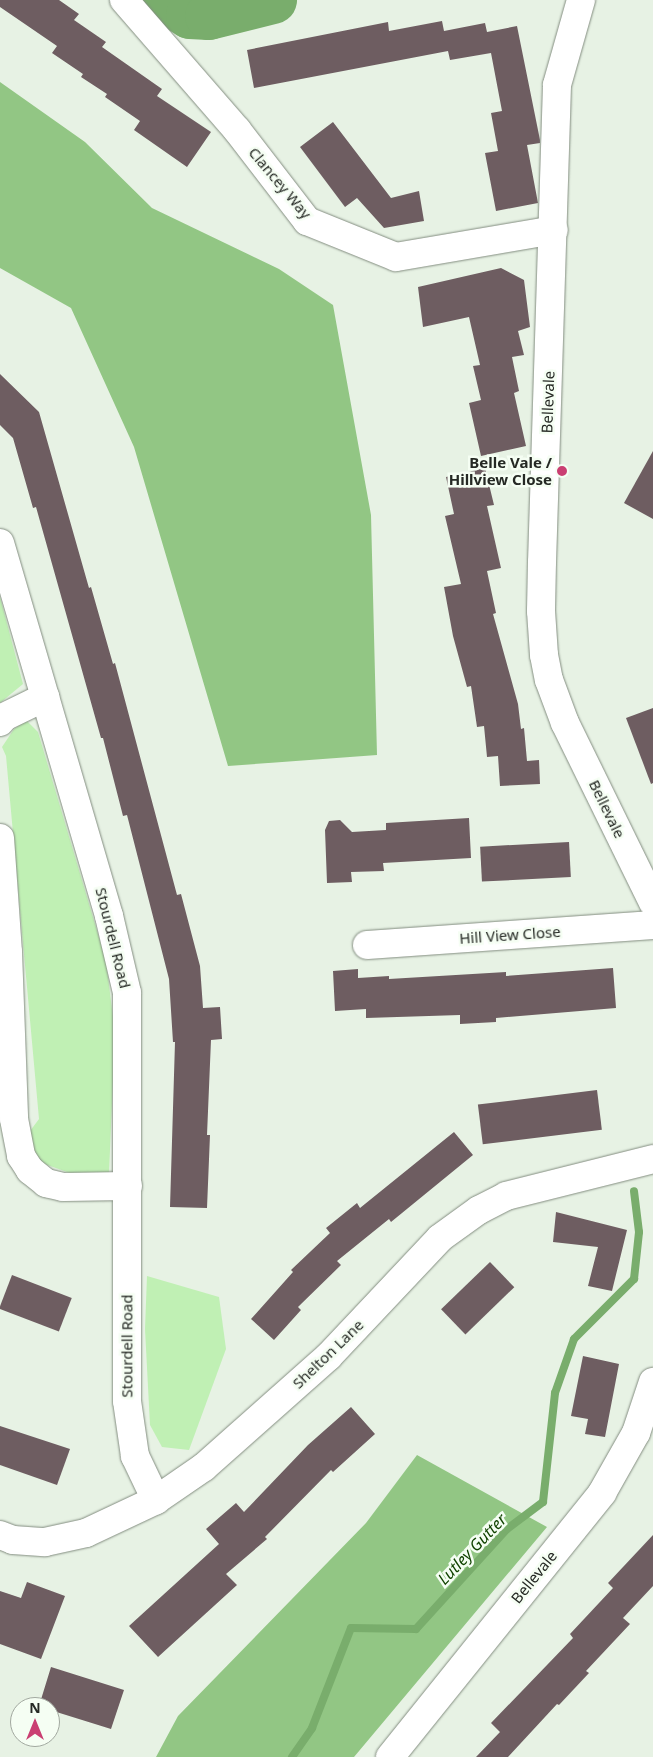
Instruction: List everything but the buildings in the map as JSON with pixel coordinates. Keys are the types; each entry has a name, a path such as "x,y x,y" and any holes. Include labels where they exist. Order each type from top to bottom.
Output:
{"street":[{"name":"Clancey Way","path":"124,0 237,130 307,220 396,257 554,230"},
{"name":"Bellevale","path":"581,0 556,85 554,230 542,581 544,655 549,680 565,723 653,903"},
{"name":"Stourdell Road","path":"0,543 109,916 127,993 126,1400 135,1456 156,1500"},
{"path":"0,722 4,717 45,697"},
{"path":"0,838 8,952 14,1119 21,1156 30,1170 46,1183 62,1188 128,1186"},
{"name":"Hill View Close","path":"367,945 653,925"},
{"name":"Shelton Lane","path":"0,1536 13,1540 45,1542 86,1532 156,1500 204,1466 328,1357 440,1238 479,1210 506,1196 653,1159"},
{"name":"Bellevale","path":"390,1757 602,1493 636,1433 653,1382"}],"green space":[{"path":"166,0 199,0 190,15"},
{"path":"0,82 85,142 152,208 279,269 333,305 371,515 377,755 228,766 134,447 71,308 0,268"},
{"path":"0,597 23,684 0,703"},
{"path":"26,720 38,732 106,961 115,1033 109,1173 81,1177 39,1162 27,1135 39,1119 6,756 2,747 14,729"},
{"path":"147,1276 219,1297 226,1349 189,1450 162,1447 150,1425 145,1329"},
{"path":"417,1455 547,1527 354,1757 156,1757 178,1716 366,1523"}],"waterway":[{"path":"166,0 190,15 209,16 273,0"},
{"name":"Lutley Gutter","path":"292,1757 312,1728 351,1628 416,1629 507,1529 543,1502 555,1393 574,1339 634,1279 639,1232 634,1191"}],"place":[{"name":"Belle Vale / Hillview Close","path":"562,471"}]}
